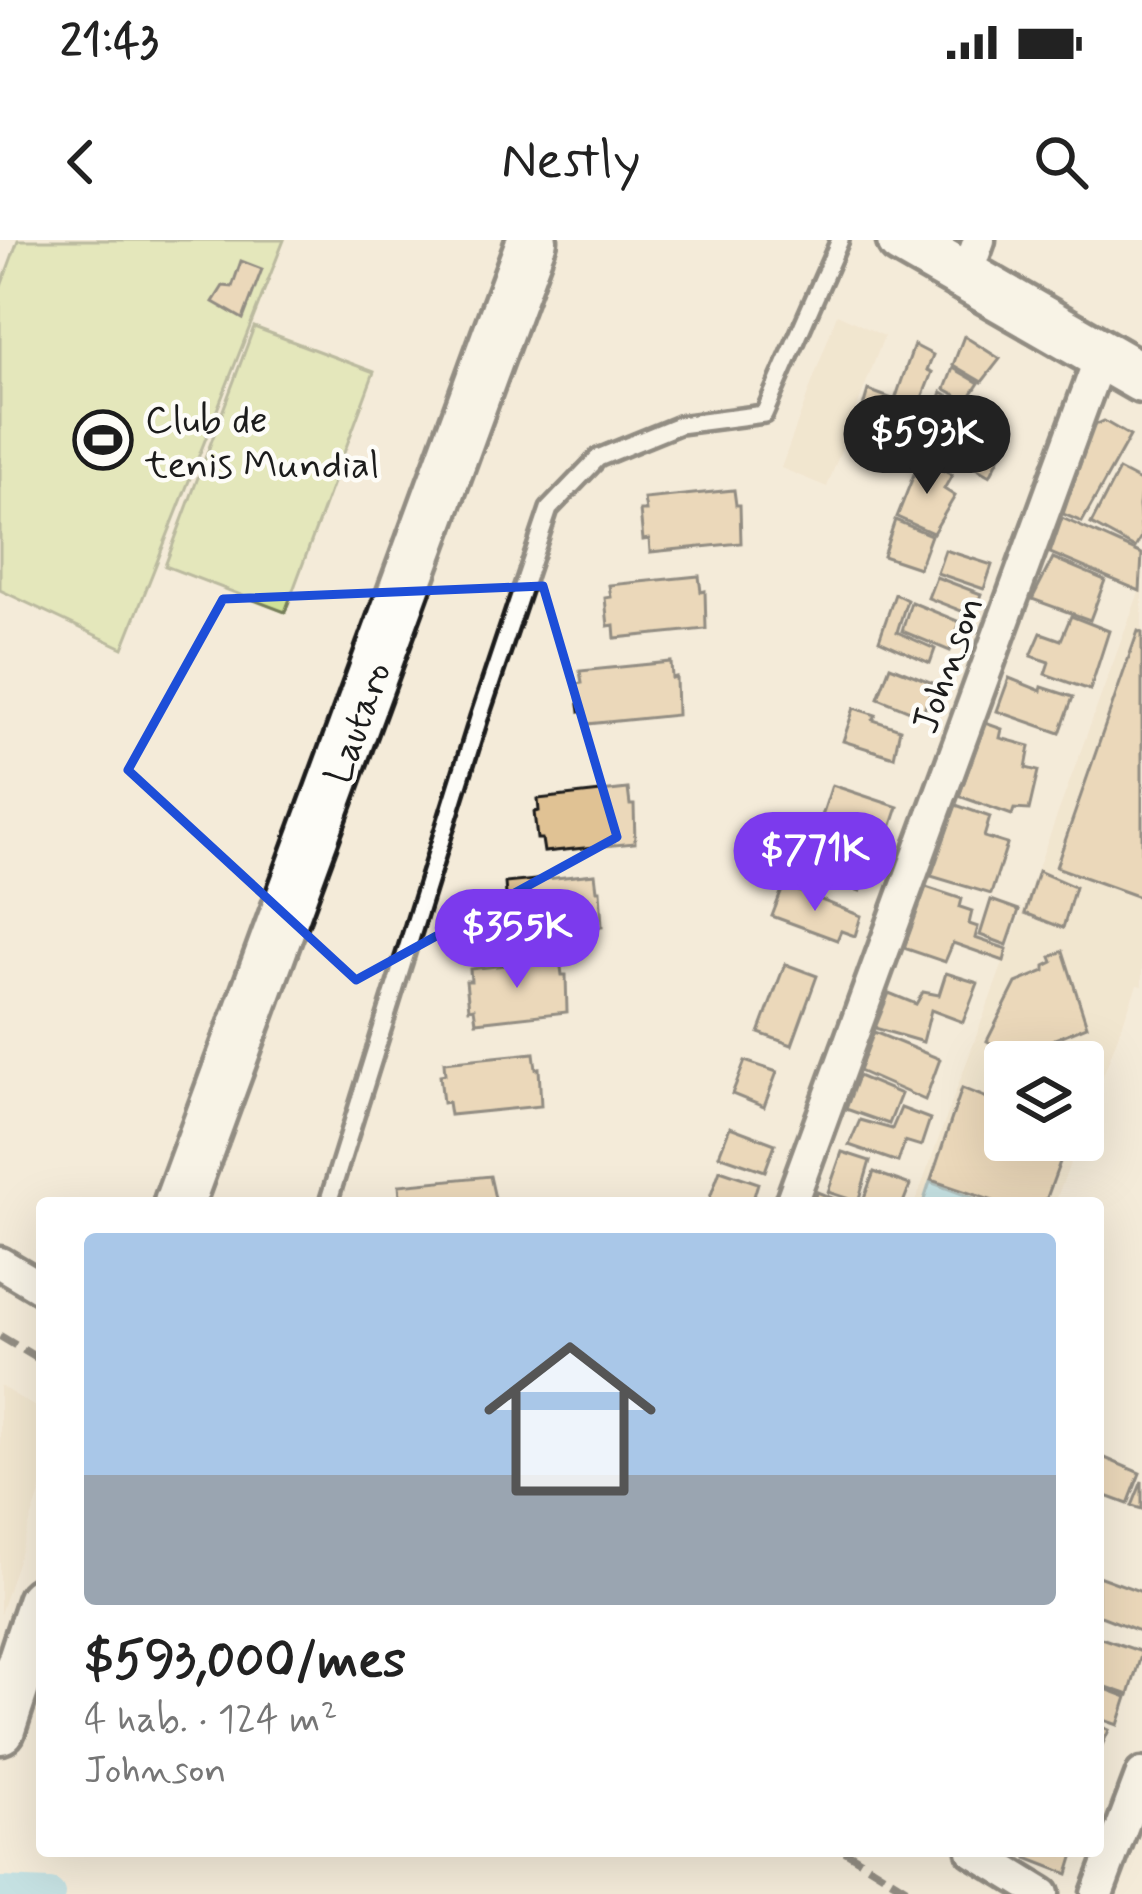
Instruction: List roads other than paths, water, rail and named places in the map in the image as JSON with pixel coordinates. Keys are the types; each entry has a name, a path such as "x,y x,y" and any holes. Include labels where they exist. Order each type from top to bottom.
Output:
{"main road":[{"name":"Lautaro","path":"181,1197 532,240"},
{"path":"902,240 972,258 1122,367"},
{"path":"0,1729 36,1620"}],"street":[{"name":"Johnson","path":"793,1197 1122,367"},
{"path":"0,1263 36,1284"},
{"path":"1099,1891 1142,1774"},
{"path":"983,1857 1043,1894"}],"lane":[{"path":"330,1197 549,509 598,458 679,425 764,414 840,240"}],"water":[{"path":"930,1182 971,1197 925,1197"}],"waterway":[{"path":"2,1892 50,1894"}],"railway":[{"path":"0,1336 36,1357"},
{"path":"855,1857 915,1894"}],"place":[{"name":"Club de tenis Mundial","path":"103,440"}]}
